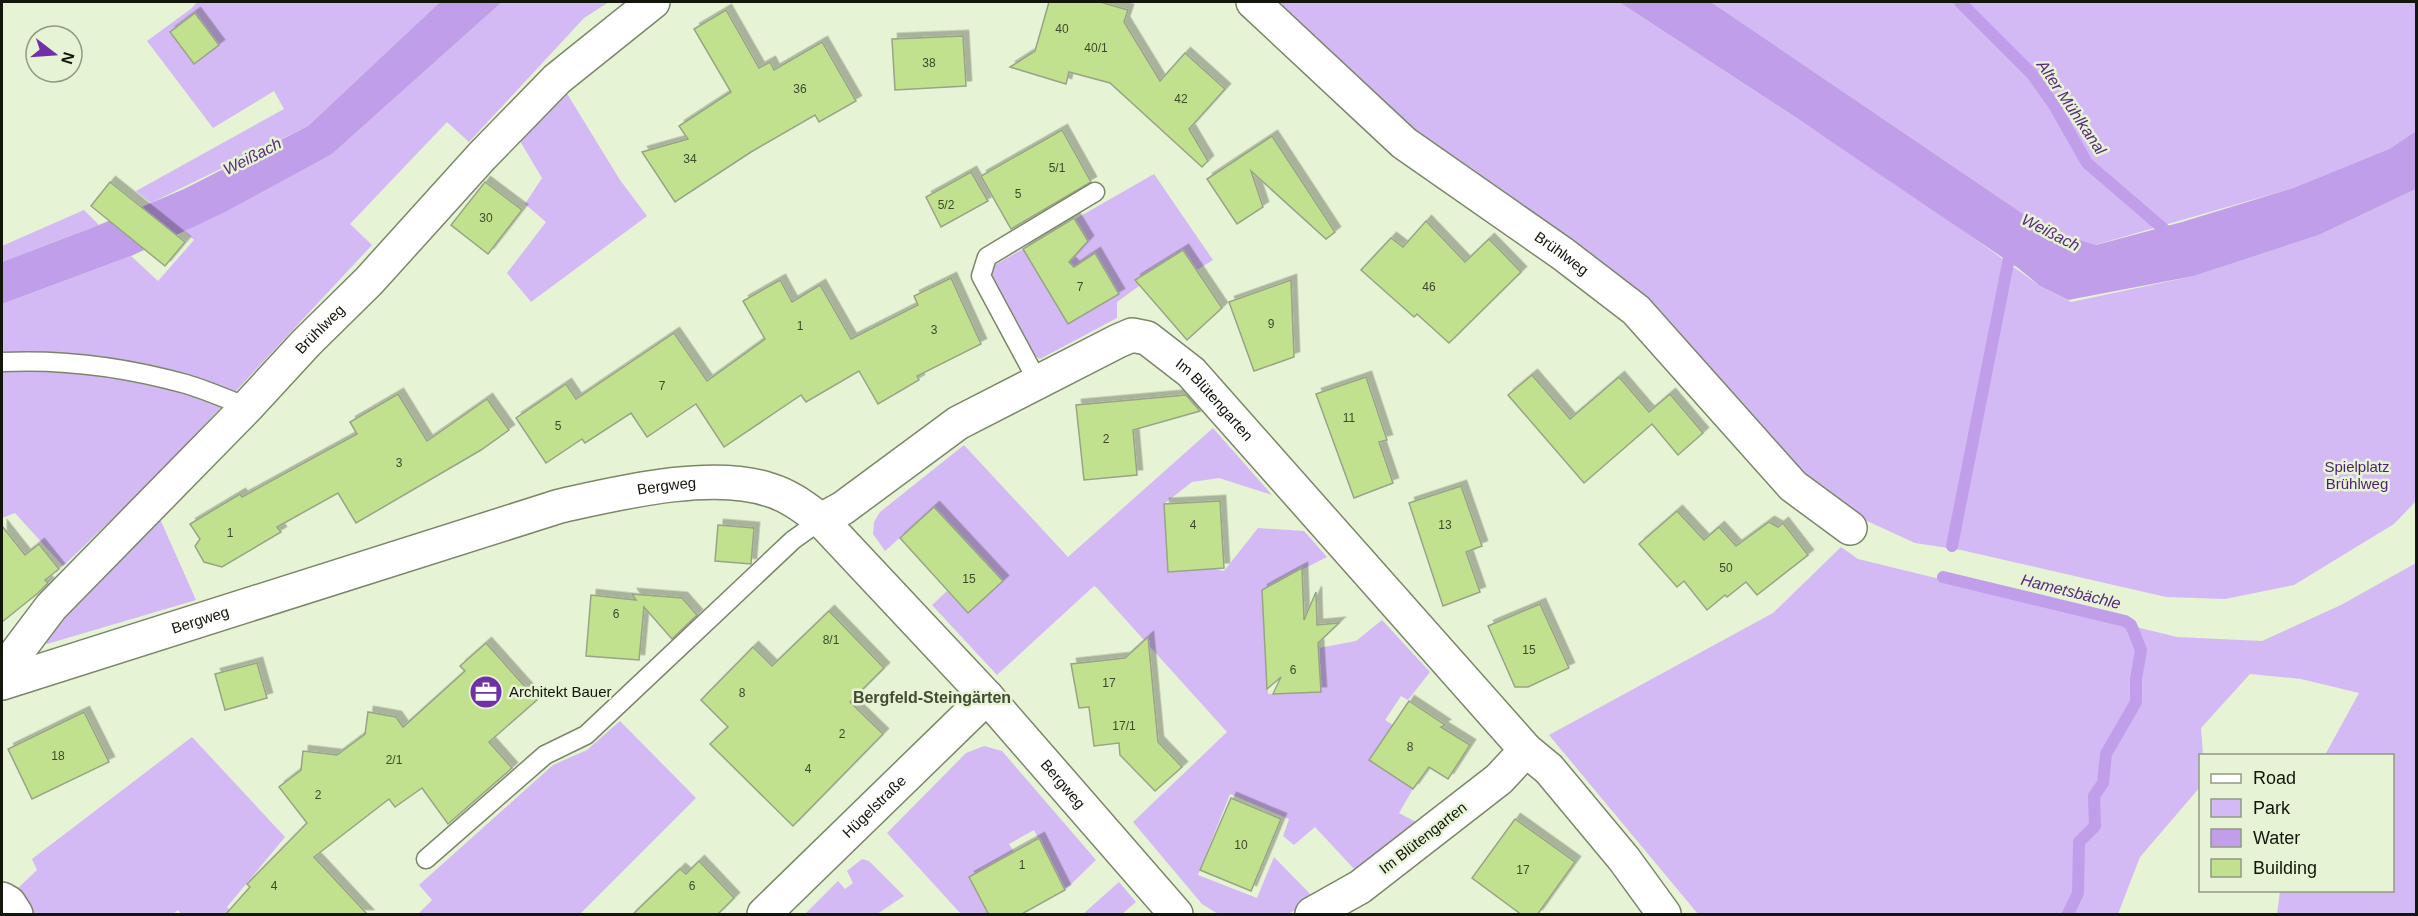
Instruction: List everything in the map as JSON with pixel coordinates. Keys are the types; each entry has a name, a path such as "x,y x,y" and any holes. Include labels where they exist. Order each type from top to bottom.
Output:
{"street":[{"name":"Brühlweg","path":"2,672 51,607 247,407 306,343 369,281 428,201 557,79 653,2"},
{"name":"Brühlweg","path":"1252,2 1404,143 1563,254 1636,310 1793,486 1850,528"},
{"name":"Im Blütengarten","path":"821,520 843,508 958,423 1125,338 1132,335 1147,338 1191,372 1526,750 1549,769 1624,859 1664,915"},
{"name":"Bergweg","path":"2,683 560,506 623,492 730,482 769,489 796,501 821,520 987,697 1098,822 1176,915"},
{"name":"Hügelstraße","path":"764,915 987,697"},
{"name":"Im Blütengarten","path":"1312,915 1360,887 1499,779 1526,750"},
{"path":"2,899 9,903 16,915"}],"lane":[{"path":"1038,382 981,276 987,257 1095,192"},
{"path":"2,362 58,361 111,367 187,384 247,407"},
{"path":"426,859 545,755 586,735 794,540 821,520"}],"green space":[{"path":"197,2 440,2 308,126 151,203 136,191 284,109 274,91 213,128 147,41"},
{"path":"502,2 609,2 584,18 469,142 447,122 350,224 372,245 151,482 63,566 15,513 2,518 2,304 131,256 158,281 194,240 184,231 332,154"},
{"name":"Spielplatz Brühlweg","path":"1274,2 1619,2 1921,200 2040,286 2071,302 2194,276 2319,235 2416,189 2416,501 2394,524 2294,585 2225,599 2166,597 1961,550 1915,543 1856,516 1803,476 1413,134"},
{"path":"1711,2 2416,2 2416,131 2389,149 2293,188 2095,245 2047,230"},
{"path":"566,92 620,180 647,216 531,302 507,273 546,222 525,204 542,178 520,141"},
{"path":"1154,174 1213,260 1197,270 1183,250 1147,273 1150,278 1117,302 1117,318 1040,359 1031,353 988,269"},
{"path":"84,210 99,225 2,262 2,246"},
{"path":"1213,428 1272,495 1219,478 1192,482 1164,504 1168,571 1216,569 1224,571 1258,528 1304,531 1327,557 1264,589 1268,694 1321,692 1319,648 1356,641 1382,620 1430,672 1408,700 1401,696 1385,720 1393,725 1369,760 1413,789 1399,813 1416,822 1407,834 1355,870 1315,827 1294,845 1283,836 1289,819 1230,794 1198,875 1257,898 1274,857 1315,899 1288,914 1218,914 1202,904 1133,822 1227,732 1097,588 1094,586 997,675 932,605 947,591 968,613 1002,581 934,507 885,551 873,534 874,522 880,512 964,445 1068,557"},
{"path":"160,519 196,600 47,644 44,637"},
{"path":"1841,547 1858,559 2177,637 2262,641 2341,605 2416,563 2416,914 2277,914 2280,892 2394,892 2394,754 2326,754 2359,693 2301,679 2250,674 2201,728 2203,754 2199,754 2199,788 2140,857 2118,914 1698,914 1549,735 1773,613"},
{"path":"620,721 696,798 580,914 418,914 432,900 419,885 553,765 587,750"},
{"path":"192,737 285,837 227,907 233,914 181,914 178,910 173,914 33,914 17,889 37,870 32,859"},
{"path":"984,746 1002,751 1096,860 1065,890 1034,830 1009,844 1014,852 969,877 989,914 961,914 887,833 966,753"},
{"path":"862,859 869,861 904,896 877,914 805,914 838,881 845,889 853,883 847,871"},
{"path":"1119,882 1136,902 1122,914 1083,914"}],"water":[{"name":"Weißach","path":"440,2 502,2 332,154 223,213 131,256 2,304 2,262 184,189 308,126"},
{"name":"Weißach","path":"1619,2 1711,2 2047,230 2096,245 2182,222 2293,188 2389,149 2416,131 2416,189 2319,235 2194,276 2068,300 2040,286 2018,268 1798,119"}],"building":[{"path":"1049,2 1100,2 1128,10 1124,22 1160,81 1185,53 1225,89 1189,129 1208,161 1202,167 1110,83 1069,72 1066,84 1010,67 1035,51"},
{"path":"726,10 759,68 770,62 774,70 822,42 856,101 819,122 815,115 751,152 675,202 642,152 688,139 679,126 731,92 694,29"},
{"path":"195,13 219,45 194,64 170,32"},
{"path":"963,36 966,86 895,90 892,39"},
{"path":"1062,130 1091,182 1011,229 981,176"},
{"path":"1272,136 1335,232 1326,239 1251,171 1263,207 1237,224 1207,179"},
{"path":"971,172 988,201 941,227 926,197"},
{"path":"110,182 185,242 165,266 91,206"},
{"path":"485,182 522,210 488,254 451,225"},
{"path":"1074,218 1088,241 1069,262 1074,267 1095,253 1119,294 1068,324 1023,249"},
{"path":"1426,221 1465,262 1489,239 1521,272 1449,343 1417,314 1414,317 1361,270 1391,238 1403,247"},
{"path":"1183,250 1222,308 1187,340 1135,280"},
{"path":"951,278 981,344 917,376 919,380 878,404 859,371 806,402 801,395 724,447 696,404 647,437 631,413 585,443 582,439 546,463 516,418 566,384 576,399 674,333 707,381 765,339 743,301 780,280 792,302 820,285 851,339 918,305 914,296"},
{"path":"1291,280 1294,357 1254,371 1229,302"},
{"path":"1532,375 1570,419 1619,377 1649,412 1670,394 1703,433 1678,455 1652,424 1584,483 1508,395"},
{"path":"1366,377 1387,440 1379,442 1393,483 1354,498 1316,394"},
{"path":"398,394 427,441 487,399 509,430 481,450 356,523 338,493 277,527 281,532 222,567 204,562 195,546 200,539 190,524 240,494 242,497 357,434 350,422"},
{"path":"1186,395 1200,411 1133,430 1137,475 1084,480 1076,405"},
{"path":"1461,486 1482,546 1466,552 1480,592 1443,606 1409,503"},
{"path":"1220,501 1224,568 1168,572 1164,504"},
{"path":"934,507 1003,581 968,613 900,538"},
{"path":"1677,511 1704,540 1719,527 1736,546 1769,522 1778,527 1783,523 1808,555 1757,595 1746,582 1707,610 1684,581 1677,587 1639,544"},
{"path":"718,525 754,528 751,564 715,561"},
{"path":"2,526 25,555 39,544 59,569 45,580 48,583 38,593 2,622"},
{"path":"1302,568 1304,620 1316,592 1317,625 1339,623 1318,643 1321,692 1273,694 1281,677 1267,689 1262,590"},
{"path":"632,594 682,598 697,615 672,639 644,607 639,660 586,656 591,595 636,600"},
{"path":"1540,604 1569,668 1528,687 1515,687 1488,626"},
{"path":"829,611 884,668 850,702 883,734 793,826 710,744 728,727 701,700 753,647 772,666"},
{"path":"1148,637 1158,742 1182,767 1155,791 1120,755 1119,743 1094,746 1089,707 1079,708 1071,664 1125,658"},
{"path":"486,643 537,700 489,742 512,768 448,824 422,788 395,807 389,799 314,857 368,915 225,915 250,887 247,884 307,823 279,787 301,770 303,751 337,755 365,734 368,712 396,717 403,727 465,671 460,666"},
{"path":"257,663 267,698 225,710 215,674"},
{"path":"1409,701 1445,725 1441,727 1470,745 1448,779 1429,767 1413,789 1369,760"},
{"path":"84,712 109,762 32,799 8,749"},
{"path":"1231,798 1281,819 1251,891 1200,870"},
{"path":"1515,819 1575,862 1537,915 1522,915 1472,878"},
{"path":"1039,838 1065,890 1020,915 989,915 969,877"},
{"path":"699,861 734,898 717,915 632,915 680,869 686,874"}],"waterway":[{"name":"Alter Mühlkanal","path":"1960,2 2032,74 2054,105 2087,163 2173,237"},
{"name":"Hametsbächle","path":"1952,546 2011,248"},
{"name":"Hametsbächle","path":"1943,577 2125,621 2131,625 2141,650 2136,679 2136,702 2106,754 2103,783 2094,796 2095,826 2079,842 2078,893 2068,914"}],"place":[{"name":"Architekt Bauer","path":"486,692"}],"district":[{"name":"Bergfeld-Steingärten","path":"932,697"}]}
